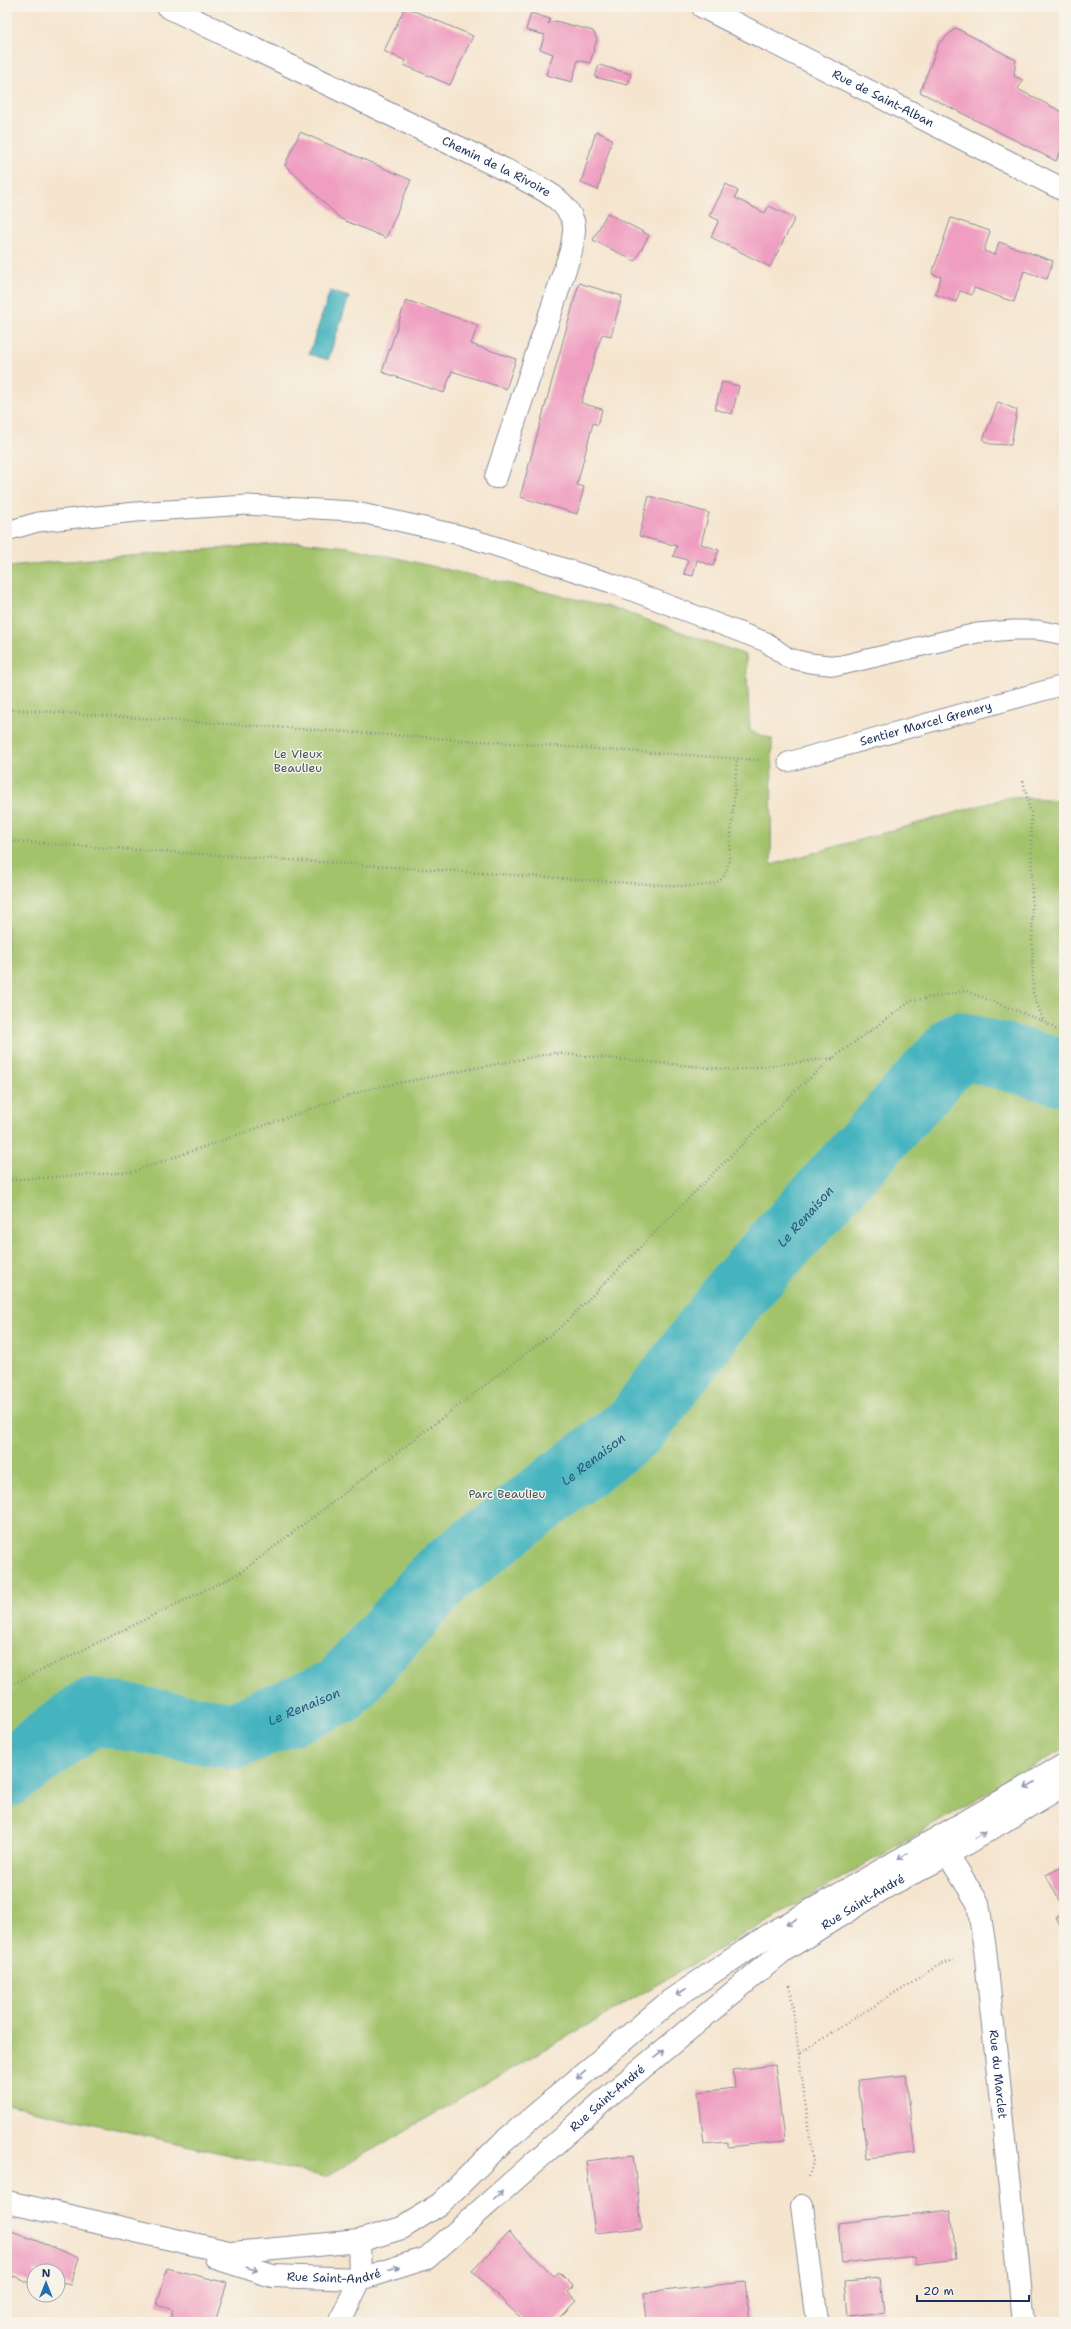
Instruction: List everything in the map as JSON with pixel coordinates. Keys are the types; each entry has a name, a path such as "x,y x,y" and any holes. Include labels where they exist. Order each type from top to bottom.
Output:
{"street":[{"name":"Chemin de la Rivoire","path":"168,7 522,178 554,196 565,206 573,222 571,252 496,477"},
{"name":"Rue de Saint-Alban","path":"703,7 1064,190"},
{"name":"Rue Saint-André","path":"121,2229 272,2276 360,2279 427,2258 611,2094 783,1951 886,1887 942,1846 1064,1765"},
{"name":"Rue Saint-André","path":"7,2202 121,2229 233,2253 359,2241 402,2228 440,2204 502,2143 671,2000 772,1933 1064,1785"},
{"name":"Rue du Marclet","path":"942,1846 978,1904 985,1949 1024,2322"},
{"path":"802,2206 817,2322"},
{"path":"340,2322 360,2279 359,2241"}],"lane":[{"path":"7,531 38,522 136,512 247,504 352,511 460,535 611,583 766,642 788,658 810,663 838,666 977,634 1013,630 1038,630 1064,635"},
{"name":"Sentier Marcel Grenery","path":"788,762 1064,685"}],"path":[{"path":"7,709 737,758 729,860 726,872 719,881 709,885 646,884 7,841"},
{"path":"1023,781 1031,813 1033,992 1045,1022"},
{"path":"7,1687 240,1573 562,1326 795,1091 833,1058 911,1001 966,991 1045,1022 1064,1035"},
{"path":"7,1180 132,1172 368,1089 553,1053 734,1070 833,1058"},
{"path":"800,2053 937,1966 985,1949"},
{"path":"783,1951 800,2053 813,2163 802,2206"}],"green space":[{"name":"Parc Beaulieu","path":"300,542 348,547 611,607 746,655 750,731 772,739 771,865 1010,797 1064,800 1064,1749 325,2177 7,2104 7,566"}],"water":[{"path":"330,291 349,297 328,360 309,354"}],"building":[{"path":"405,7 473,36 450,85 404,65 406,61 384,51"},
{"path":"531,13 550,19 548,24 555,21 593,31 597,39 590,63 578,60 572,82 546,75 553,54 540,49 545,35 526,30"},
{"path":"956,28 1016,60 1014,76 1023,80 1018,89 1064,113 1064,145 1056,161 920,92 939,43"},
{"path":"599,65 631,74 628,85 595,77"},
{"path":"596,131 612,139 598,190 581,183"},
{"path":"300,132 411,180 386,238 341,219 285,165"},
{"path":"726,184 738,191 735,198 765,213 769,206 795,218 770,267 711,237 719,220 709,216"},
{"path":"607,213 649,235 635,261 593,240"},
{"path":"951,218 990,231 984,251 995,255 999,242 1053,261 1047,279 1024,271 1014,302 974,288 972,295 960,291 956,302 935,294 941,277 932,274"},
{"path":"579,283 622,296 611,336 602,334 581,403 602,409 598,425 593,423 577,485 584,487 577,514 520,497"},
{"path":"406,300 478,325 471,344 516,359 506,389 452,371 444,393 382,372"},
{"path":"722,382 739,386 732,414 715,409"},
{"path":"998,402 1017,410 1011,445 990,444 983,440"},
{"path":"649,496 709,513 701,544 719,550 713,566 697,560 693,576 684,574 688,560 673,556 677,546 639,536"},
{"path":"1064,1866 1064,1910 1046,1875"},
{"path":"1064,1914 1064,1934 1056,1918"},
{"path":"775,2065 784,2141 728,2147 728,2142 704,2144 698,2092 735,2088 733,2070"},
{"path":"906,2075 915,2153 867,2158 858,2080"},
{"path":"633,2155 642,2228 595,2233 586,2161"},
{"path":"951,2210 956,2259 915,2264 915,2256 842,2264 838,2223"},
{"path":"7,2229 79,2258 70,2285 66,2284 66,2263 26,2263 26,2281 14,2276 7,2288"},
{"path":"509,2232 554,2276 559,2272 574,2287 568,2292 576,2301 555,2322 525,2322 472,2271"},
{"path":"167,2268 227,2283 215,2322 169,2322 173,2310 157,2305"},
{"path":"880,2278 884,2313 848,2317 845,2281"},
{"path":"745,2282 750,2322 647,2322 644,2293"}],"waterway":[{"name":"Le Renaison","path":"7,1774 91,1711 233,1736 340,1691 442,1575 637,1425 736,1293 959,1045 1064,1073"}],"park label":[{"name":"Le Vieux Beaulieu","path":"298,761"}]}
